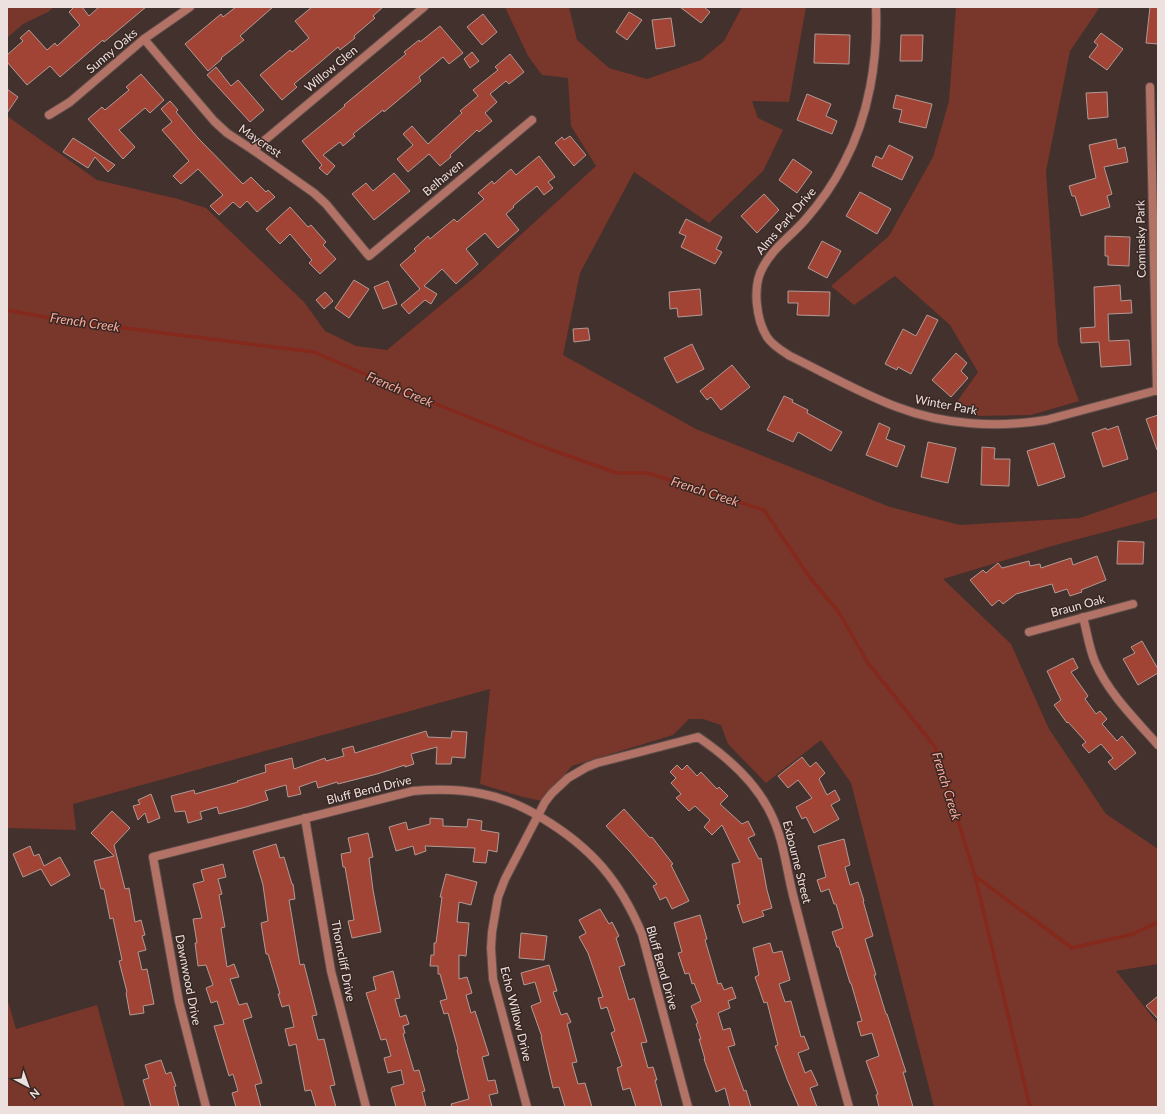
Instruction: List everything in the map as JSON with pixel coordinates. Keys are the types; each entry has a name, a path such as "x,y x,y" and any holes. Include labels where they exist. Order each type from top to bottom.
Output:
{"street":[{"name":"Sunny Oaks","path":"49,115 76,97 126,54 190,7"},
{"name":"Willow Glen","path":"253,150 424,7"},
{"name":"Alms Park Drive","path":"758,316 756,302 758,279 762,267 778,246 804,221 824,197 844,163 859,129 868,99 872,72 876,7"},
{"name":"Maycrest","path":"144,40 228,134 314,193 326,204 369,256"},
{"name":"Cominsky Park","path":"1150,87 1158,391"},
{"name":"Belhaven","path":"369,256 532,120"},
{"name":"Winter Park","path":"758,316 767,338 781,351 897,407 935,418 963,423 987,425 1032,422 1046,420 1158,391"},
{"name":"Braun Oak","path":"1028,632 1133,604"},
{"path":"1083,617 1094,660 1103,679 1116,698 1158,745"},
{"name":"Exbourne Street","path":"538,816 545,802 560,785 577,772 597,763 698,737 717,750 748,778 768,808 777,826 783,847 793,897 849,1107"},
{"name":"Bluff Bend Drive","path":"153,857 414,791 442,789 464,790 505,800 538,816 580,844 598,861 623,894 642,934 688,1107"},
{"name":"Echo Willow Drive","path":"527,1107 493,979 490,948 498,897 505,879 538,816"},
{"name":"Thorncliff Drive","path":"305,818 331,971 366,1107"},
{"name":"Dawnwood Drive","path":"153,857 179,1002 206,1107"}],"shaded area":[{"path":"7,7 54,7 48,12 23,24 7,38"},
{"path":"505,7 569,7 577,40 609,68 647,79 701,60 724,41 742,7 806,7 789,102 752,101 758,118 783,130 763,171 709,223 634,172 580,273 563,355 696,429 890,507 960,525 1080,518 1158,491 1158,518 1052,546 943,579 1011,644 1049,729 1106,814 1158,849 1158,964 1116,971 1158,1024 1158,1107 934,1107 851,783 821,740 766,783 728,744 721,725 703,719 689,719 673,735 572,766 542,801 480,784 490,689 73,804 76,830 7,828 7,116 97,180 178,199 206,208 304,302 325,331 356,346 387,350 477,275 596,166 571,126 568,78 542,75 528,56"},
{"path":"956,7 1100,7 1070,51 1046,171 1058,344 1079,401 1031,415 975,416 956,403 978,372 950,325 895,276 854,305 831,286 889,236 933,157 949,101"},
{"path":"7,998 16,1029 97,1005 125,1107 7,1107"}],"building":[{"path":"74,7 82,7 89,16 99,7 146,7 104,42 103,40 60,77 50,66 27,85 7,62 7,55 23,41 20,38 29,30 47,50 55,43 57,46 80,25 69,12"},
{"path":"236,7 273,7 240,36 244,40 221,58 222,59 208,71 185,44 221,14 223,17"},
{"path":"312,7 383,7 373,16 375,18 354,36 355,38 340,50 338,47 294,84 297,87 282,100 260,75 290,50 292,52 309,38 295,21"},
{"path":"680,7 704,7 710,12 701,23"},
{"path":"1150,7 1158,7 1158,44 1146,43"},
{"path":"629,12 642,20 627,40 616,32"},
{"path":"483,14 497,32 482,45 467,27"},
{"path":"671,18 675,46 656,49 652,20"},
{"path":"440,26 463,53 449,64 443,57 419,77 421,81 384,112 383,110 353,134 355,136 343,146 340,142 323,155 335,166 327,175 319,168 322,165 302,141 406,54 404,52 419,40 420,42"},
{"path":"1101,33 1123,49 1107,70 1089,57 1098,45 1094,42"},
{"path":"815,34 850,35 849,64 814,63"},
{"path":"901,35 923,35 922,61 900,61"},
{"path":"472,52 479,61 470,68 464,59"},
{"path":"510,54 524,72 509,84 506,81 490,94 497,102 485,113 492,121 479,132 477,130 450,155 451,157 440,166 429,154 408,172 397,159 413,145 403,134 412,126 428,144 462,113 460,111 478,96 473,90 498,70 495,67"},
{"path":"216,67 231,86 238,80 264,110 250,122 207,75"},
{"path":"141,74 164,100 150,113 145,108 119,130 135,147 123,159 88,119 102,107 105,110 129,90 126,87"},
{"path":"7,89 18,97 7,113"},
{"path":"1107,92 1108,117 1088,119 1086,93"},
{"path":"807,94 831,104 826,116 837,121 832,134 797,120"},
{"path":"896,95 932,104 926,128 899,122 902,110 893,108"},
{"path":"170,101 178,110 176,112 198,138 243,184 251,177 266,192 268,190 275,197 257,212 247,201 240,208 233,202 219,215 210,206 223,195 198,169 181,184 173,176 189,161 162,130 172,122 161,109"},
{"path":"570,136 586,155 574,166 555,143 562,137 564,140"},
{"path":"73,138 115,165 108,172 95,157 88,168 63,152"},
{"path":"1116,139 1118,149 1125,147 1128,162 1104,167 1112,194 1107,196 1110,207 1081,216 1075,196 1072,196 1069,186 1096,178 1089,145"},
{"path":"889,145 913,157 902,180 872,166 876,156 882,159"},
{"path":"539,156 555,177 548,182 553,188 544,195 537,186 513,206 514,207 506,214 519,230 498,248 485,233 466,249 478,264 456,284 442,269 424,286 437,294 431,304 425,300 409,314 401,305 420,289 400,265 416,251 414,249 428,236 430,239 454,219 457,222 484,199 478,193 492,181 494,184 511,169 516,175"},
{"path":"793,159 812,172 797,193 779,180"},
{"path":"394,173 410,191 374,220 352,194 366,183 373,191"},
{"path":"860,192 891,209 877,234 846,216"},
{"path":"764,194 779,210 757,233 741,216"},
{"path":"290,207 308,227 311,225 326,242 323,245 336,259 320,274 309,263 312,260 290,234 280,244 266,229"},
{"path":"686,219 722,237 716,249 722,252 715,264 681,247 686,236 679,233"},
{"path":"1105,236 1130,237 1129,266 1108,265 1108,256 1105,256"},
{"path":"822,241 841,251 827,278 808,268"},
{"path":"354,280 369,289 349,318 335,308"},
{"path":"388,281 397,304 383,309 374,287"},
{"path":"1120,285 1121,301 1131,300 1132,313 1108,314 1109,341 1129,340 1131,365 1101,367 1099,342 1081,343 1080,328 1095,327 1094,287"},
{"path":"700,289 702,315 678,317 677,308 670,309 669,292"},
{"path":"788,291 830,292 829,316 797,315 798,303 788,303"},
{"path":"325,292 333,301 324,309 316,300"},
{"path":"927,315 938,320 911,374 898,367 897,370 885,364 903,329 916,336"},
{"path":"588,328 590,340 574,342 573,329"},
{"path":"692,344 704,369 677,383 664,358"},
{"path":"956,353 967,363 961,371 968,378 951,397 932,380"},
{"path":"732,365 750,387 721,410 711,397 707,400 700,391"},
{"path":"784,396 808,410 807,413 842,432 831,451 798,432 793,442 767,430"},
{"path":"1158,415 1158,449 1157,450 1146,419"},
{"path":"879,423 890,428 886,439 905,446 897,467 866,455"},
{"path":"1118,426 1128,459 1103,467 1092,433"},
{"path":"928,442 956,448 948,483 921,477"},
{"path":"1054,443 1065,477 1038,486 1027,451"},
{"path":"982,447 995,448 994,459 1010,459 1009,486 981,485"},
{"path":"1118,541 1144,542 1143,564 1117,564"},
{"path":"1097,556 1106,580 1081,590 1082,592 1070,596 1067,589 1055,593 1052,584 1016,594 1003,604 999,600 992,606 970,580 983,570 986,573 998,563 1002,568 1029,561 1030,566 1040,564 1041,568 1071,558 1073,565"},
{"path":"1142,641 1158,669 1158,673 1138,685 1123,659 1135,653 1131,647"},
{"path":"1073,658 1078,668 1071,672 1088,696 1085,699 1096,714 1100,711 1107,719 1102,724 1117,741 1122,736 1136,753 1115,770 1108,762 1113,758 1101,744 1089,753 1082,745 1086,742 1068,722 1067,723 1054,705 1061,700 1047,671"},
{"path":"426,731 428,737 451,738 452,731 467,732 465,758 452,757 451,764 436,764 437,747 411,754 414,764 405,767 405,765 377,774 338,784 337,782 318,788 316,781 299,787 301,794 288,797 286,785 265,791 268,800 219,814 217,807 200,812 202,819 188,823 185,811 175,812 171,796 194,790 195,794 238,782 237,781 266,772 265,765 292,758 294,769 325,758 326,761 344,756 342,749 353,746 355,753"},
{"path":"802,757 810,767 816,762 825,773 819,779 827,795 835,790 840,800 831,805 839,819 814,833 806,817 802,819 796,807 812,798 798,780 788,788 778,776"},
{"path":"677,765 682,770 687,765 697,776 701,772 717,789 719,787 728,796 720,804 742,824 748,821 755,835 748,838 759,859 761,858 772,908 762,911 764,916 743,923 737,905 740,904 732,864 740,862 722,825 712,835 704,827 710,820 695,806 689,811 676,798 681,794 671,783 676,778 670,772"},
{"path":"151,794 160,818 148,823 145,813 138,820 133,806 140,804 138,800"},
{"path":"624,809 650,838 652,837 673,864 671,865 689,901 672,909 666,897 660,900 653,886 657,884 606,826"},
{"path":"112,811 130,828 114,845 125,889 129,888 135,922 141,920 145,935 142,936 146,950 138,952 142,970 147,969 154,1004 143,1006 144,1013 130,1015 127,992 119,961 122,960 113,918 110,919 104,889 101,889 94,861 114,856 91,833"},
{"path":"430,818 443,819 443,826 467,827 468,819 482,821 481,830 499,833 497,852 488,850 486,863 473,862 475,848 425,846 426,851 415,855 413,846 396,851 389,827 406,822 408,830 430,824"},
{"path":"368,833 373,857 369,858 373,890 381,932 352,938 348,921 354,920 345,867 343,867 341,854 351,852 348,838"},
{"path":"844,839 850,865 845,867 850,885 858,882 864,901 873,936 865,939 886,1014 906,1072 903,1072 913,1107 879,1107 876,1095 878,1094 866,1061 879,1056 872,1033 861,1036 857,1022 862,1021 839,947 837,947 832,932 843,928 836,904 834,904 829,889 821,892 817,880 826,877 818,846"},
{"path":"276,844 280,858 284,857 293,884 295,899 289,900 300,965 304,964 317,1015 312,1016 318,1040 324,1039 335,1085 330,1086 336,1107 316,1107 311,1090 305,1091 296,1044 289,1046 285,1029 294,1027 289,1005 282,1007 278,994 280,994 268,954 266,954 261,923 268,921 263,885 253,851"},
{"path":"30,846 34,856 39,854 44,866 60,857 70,875 51,886 41,869 23,877 13,854"},
{"path":"223,864 226,877 218,879 222,894 219,895 225,927 221,928 227,967 234,964 239,977 230,979 239,1005 247,1003 252,1017 243,1020 262,1083 255,1085 261,1107 236,1107 232,1093 238,1091 233,1074 229,1076 214,1026 224,1024 217,1001 211,1003 206,988 213,985 206,965 198,966 195,943 197,943 193,919 202,918 193,884 204,881 201,870"},
{"path":"446,874 477,882 471,905 459,902 457,922 469,923 466,956 459,955 459,979 467,977 472,993 466,995 471,1013 475,1011 489,1055 482,1057 488,1081 495,1080 498,1093 489,1095 492,1107 452,1107 451,1104 469,1099 448,1013 444,1014 440,1001 447,999 440,974 438,974 438,966 430,966 431,955 434,955 434,943 436,943 442,897 440,897"},
{"path":"600,909 609,924 612,922 619,936 616,938 625,965 619,967 629,1000 634,998 647,1042 641,1043 648,1068 653,1067 662,1107 636,1107 630,1088 623,1090 617,1068 622,1066 611,1033 615,1031 607,1007 601,1009 598,998 603,997 588,953 579,937 586,933 579,920"},
{"path":"700,915 707,939 705,940 718,984 721,983 724,990 732,987 736,998 728,1001 730,1008 718,1013 723,1030 730,1028 735,1045 728,1047 744,1091 746,1090 751,1107 730,1107 725,1088 716,1092 704,1059 699,1039 701,1039 696,1024 698,1023 691,1006 701,1001 694,983 692,984 689,973 685,974 678,953 682,952 674,923"},
{"path":"521,933 547,936 544,960 519,958"},
{"path":"770,943 773,953 782,951 790,980 779,984 785,1002 791,1001 801,1037 804,1036 809,1049 798,1053 805,1073 811,1070 818,1085 810,1088 817,1107 799,1107 775,1046 778,1045 767,1002 764,1003 755,977 759,975 753,948"},
{"path":"549,965 557,991 553,992 561,1015 567,1013 571,1022 567,1024 577,1062 572,1063 578,1084 585,1083 592,1107 565,1107 559,1087 553,1088 542,1037 531,1006 541,1002 535,982 524,985 521,973"},
{"path":"393,971 400,998 395,999 400,1017 406,1015 409,1024 403,1026 405,1033 403,1034 414,1071 419,1070 425,1091 422,1092 426,1107 396,1107 391,1089 392,1087 404,1084 401,1070 388,1073 384,1058 391,1056 386,1039 381,1040 366,993 376,990 373,977"},
{"path":"1158,996 1158,1019 1146,1006"},
{"path":"161,1060 166,1074 171,1072 176,1086 174,1087 179,1107 151,1107 143,1080 149,1078 145,1065"}],"waterway":[{"name":"French Creek","path":"7,310 61,320 314,352 404,391 538,445 617,473 648,473 764,510 810,578 838,611 868,663 935,747 975,876 1030,1107"},
{"path":"975,876 1072,948 1133,934 1158,922"}]}
